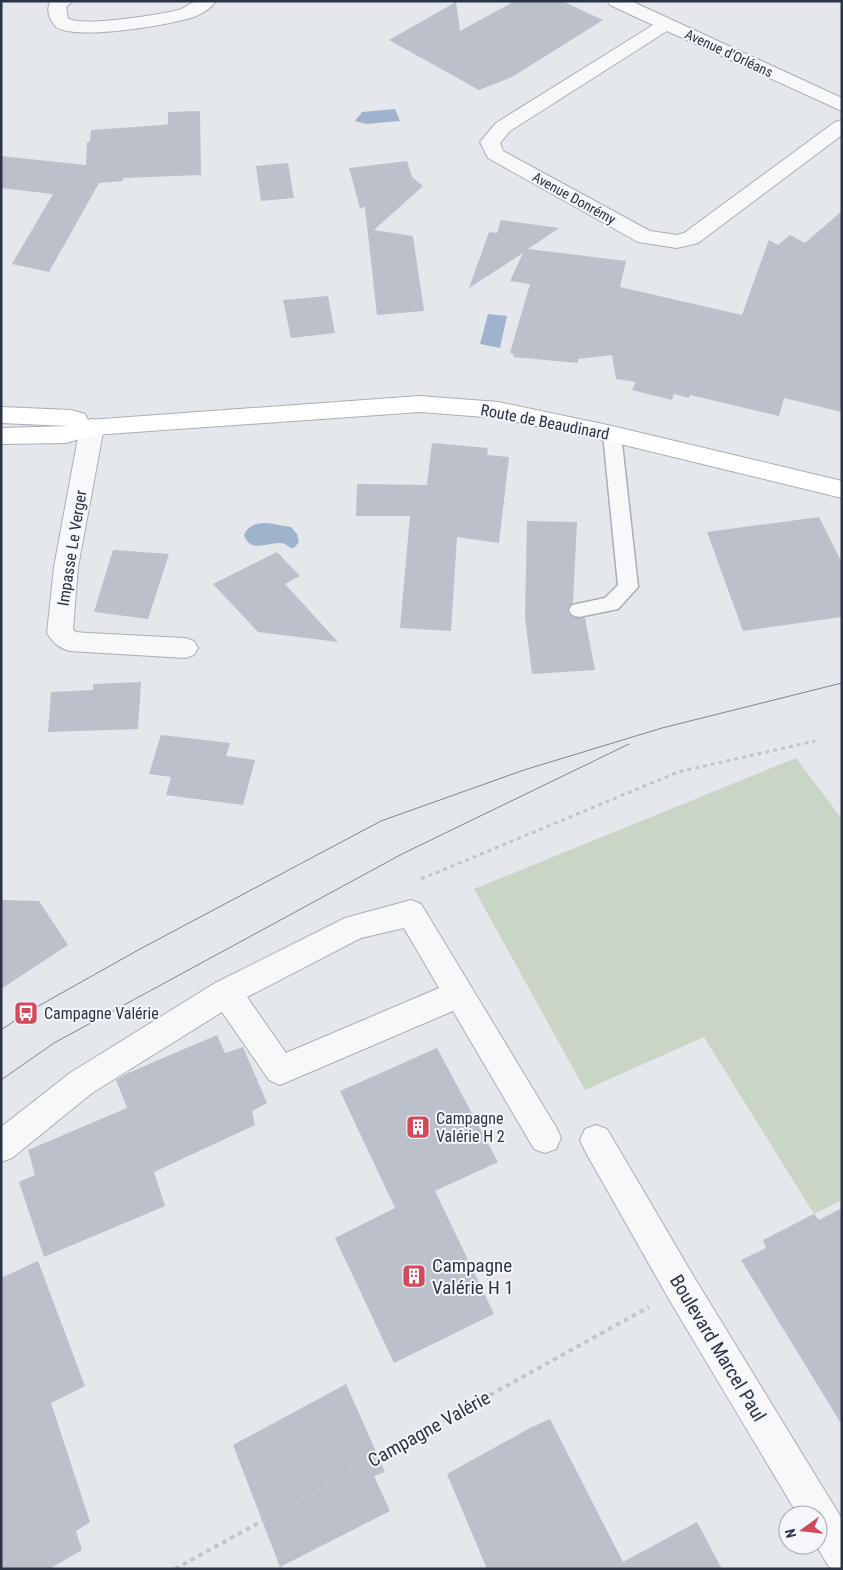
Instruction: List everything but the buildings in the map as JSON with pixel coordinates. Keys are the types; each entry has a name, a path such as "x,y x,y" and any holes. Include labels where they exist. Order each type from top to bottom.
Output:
{"street":[{"path":"64,1 57,5 57,16 64,25 76,28 98,27 187,13 207,1"},
{"name":"Avenue d'Orléans","path":"616,1 842,105"},
{"name":"Avenue Donrémy","path":"666,24 503,127 490,142 495,154 645,237 677,242 691,238 842,126"},
{"name":"Route de Beaudinard","path":"1,436 66,435 92,427 420,404 498,410 612,434 842,490"},
{"name":"Route de Beaudinard","path":"1,415 71,418 92,427"},
{"name":"Impasse Le Verger","path":"92,427 66,567 60,634 70,641 87,643 185,648"},
{"path":"1,1147 81,1083 226,993 355,927 411,914 545,1138"},
{"path":"226,993 280,1070 458,994"},
{"name":"Boulevard Marcel Paul","path":"596,1140 682,1289 842,1554"}],"lane":[{"path":"579,610 611,604 628,587 612,434"}],"path":[{"path":"415,883 422,878 678,772 815,741"},
{"name":"Campagne Valérie","path":"175,1569 682,1289"}],"green space":[{"path":"796,758 842,819 842,1200 814,1214 704,1037 585,1090 474,889"}],"water":[{"path":"395,109 400,121 366,124 355,121 362,112"},
{"path":"488,314 507,316 500,348 480,344"},
{"path":"267,523 291,527 297,534 299,542 294,548 291,548 280,543 257,546 247,541 244,535 250,527 256,524"}],"tram line":[{"path":"1,1030 26,1013 140,949 381,821 524,770 662,728 842,683"},
{"path":"1,1080 54,1043 402,854 629,744"}],"place":[{"name":"Campagne Valérie","path":"26,1013"},
{"name":"Campagne Valérie H 2","path":"418,1127"},
{"name":"Campagne Valérie H 1","path":"414,1276"}]}
